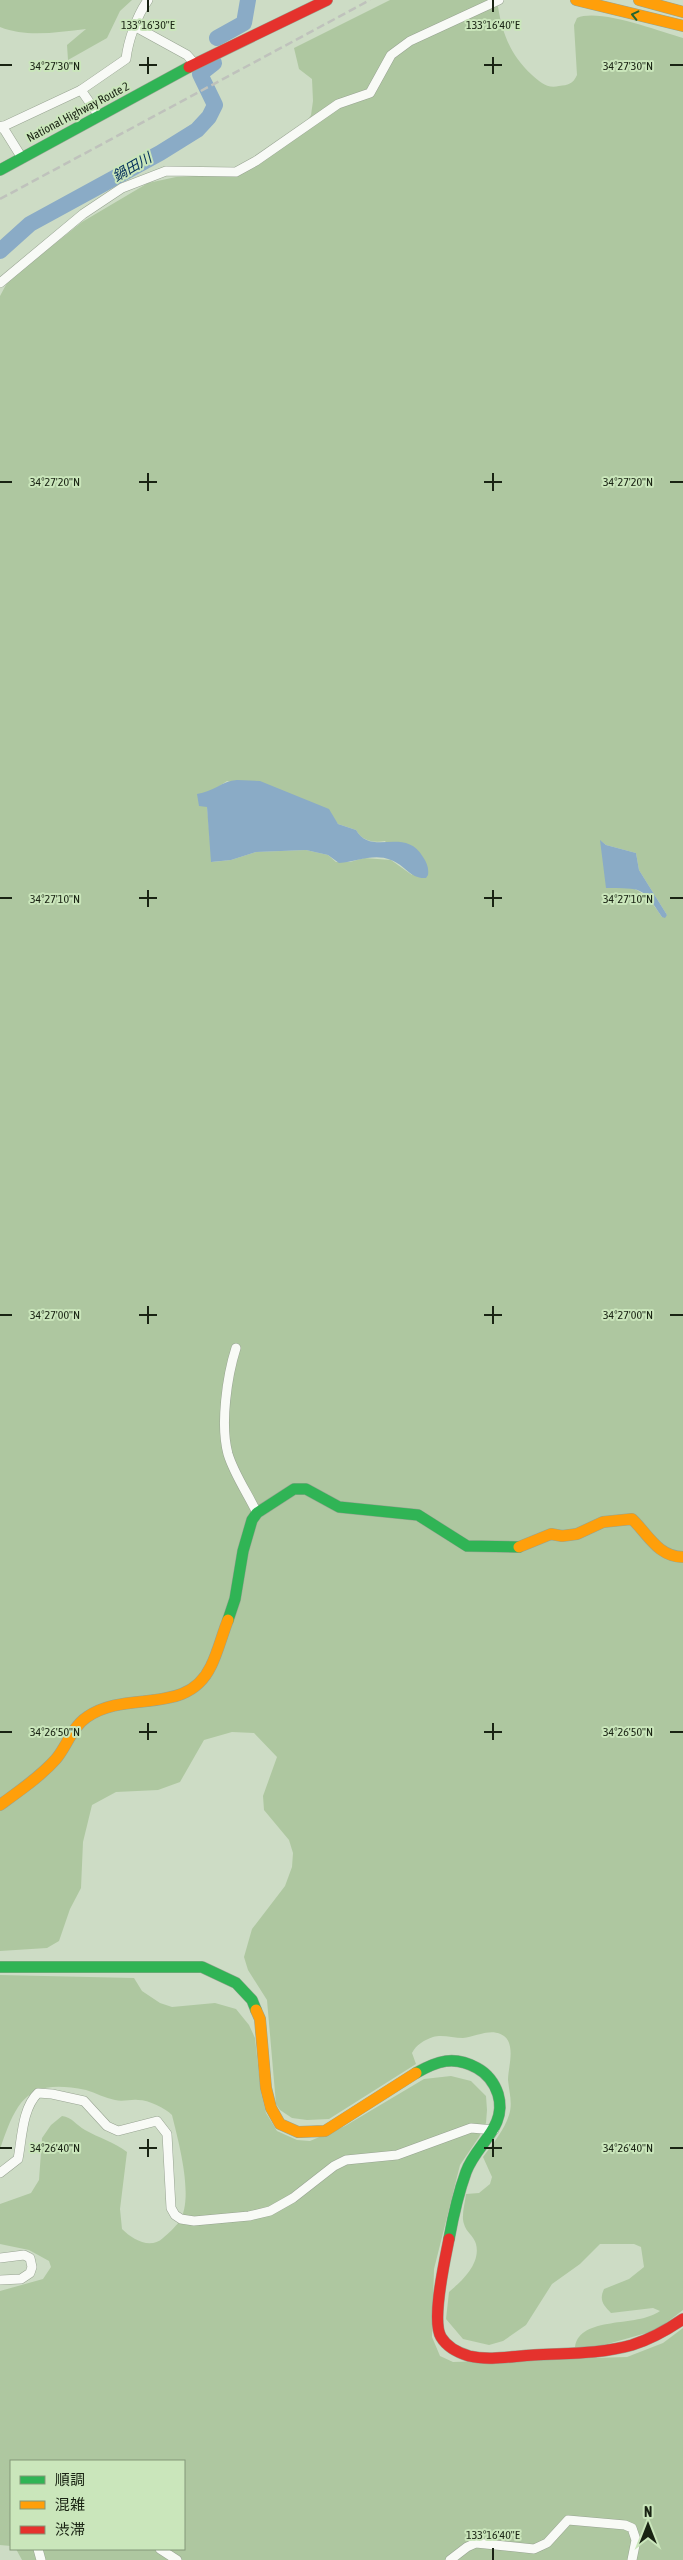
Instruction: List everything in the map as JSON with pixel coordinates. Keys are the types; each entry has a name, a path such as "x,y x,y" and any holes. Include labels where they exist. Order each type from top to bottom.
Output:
{"main road":[{"name":"National Highway Route 2","path":"195,64 258,25 306,0"},
{"name":"National Highway Route 2","path":"0,170 195,64 326,0"},
{"path":"576,0 683,26"},
{"path":"639,0 683,10"},
{"path":"0,1805 38,1777 51,1764 78,1725 87,1717 101,1709 129,1702 176,1698 192,1690 203,1679 211,1667 235,1599 243,1551 252,1520 257,1513 294,1489 306,1489 339,1507 418,1515 464,1545 516,1548 551,1534 562,1536 577,1534 603,1522 632,1519 643,1527 657,1548 668,1554 683,1557"},
{"path":"0,1967 202,1967 226,1975 242,1987 253,2002 260,2022 267,2095 271,2113 283,2127 308,2134 325,2131 418,2072 452,2059 470,2064 484,2071 492,2080 500,2108 494,2130 467,2170 464,2178 451,2231 437,2309 436,2328 441,2338 465,2355 482,2357 606,2351 653,2340 683,2319"}],"street":[{"path":"22,158 1,127 81,90 126,59 128,41 136,27 140,10 148,0"},
{"path":"0,283 83,214 122,188 166,171 236,172 256,161 338,104 370,93 391,55 410,41 499,0"},
{"path":"136,27 187,55 195,64"},
{"path":"81,90 99,116"},
{"path":"236,1348 228,1373 226,1443 228,1456 257,1513"},
{"path":"0,2173 18,2159 22,2131 33,2098 38,2093 84,2101 107,2126 118,2131 157,2122 167,2134 171,2208 175,2215 181,2219 194,2221 249,2216 270,2211 293,2198 334,2166 346,2160 397,2155 471,2128 494,2130"},
{"path":"0,2258 24,2255 30,2258 32,2267 30,2273 21,2279 0,2280"},
{"path":"450,2560 467,2547 476,2544 534,2549 547,2544 568,2520 625,2525 632,2528 636,2540 632,2560"},
{"path":"162,2550 177,2560"}],"green space":[{"path":"0,0 132,0 120,11 107,38 68,60 67,45 86,29 53,33 32,33 0,27"},
{"path":"390,0 497,0 507,41 517,59 538,80 551,87 555,87 570,84 577,75 574,25 577,18 599,16 614,18 683,38 683,2310 657,2330 597,2347 575,2347 579,2337 587,2330 611,2323 650,2316 660,2311 653,2308 611,2313 603,2302 604,2289 629,2279 644,2267 641,2247 634,2244 600,2244 580,2264 552,2284 526,2325 503,2341 489,2345 463,2339 446,2319 449,2292 469,2271 476,2258 476,2244 463,2221 466,2194 479,2193 490,2184 492,2177 483,2157 501,2131 510,2111 511,2102 508,2080 511,2051 508,2040 504,2036 499,2033 489,2032 463,2038 440,2036 426,2040 418,2045 412,2053 416,2064 329,2119 307,2120 292,2118 280,2110 276,2104 267,2000 248,1970 244,1957 252,1929 285,1886 292,1867 293,1853 289,1840 264,1810 263,1796 277,1757 254,1733 232,1732 204,1740 180,1782 158,1790 116,1792 92,1805 83,1842 81,1888 70,1909 59,1941 47,1948 0,1951 0,296 8,281 82,222 148,183 176,177 234,174 303,127 311,115 313,101 312,79 299,69 294,48","holes":["227,781 329,813 338,824 356,830 361,837 376,842 385,841 412,875 391,860 364,858 350,862 336,862 328,855 306,850 256,852 231,860 212,862 207,806 209,793","601,841 606,845 636,853 639,870 667,915 662,917 653,904 636,889 621,886 612,888"]},
{"path":"0,1975 134,1978 142,1991 160,2003 172,2007 215,2003 236,2009 249,2025 255,2038 261,2093 266,2113 277,2131 297,2140 310,2141 345,2126 424,2079 451,2076 471,2081 486,2096 486,2123 460,2165 434,2269 432,2337 440,2356 453,2362 627,2357 663,2343 683,2328 683,2560 22,2560 17,2550 185,2550 185,2460 10,2460 10,2546 0,2545 0,2291 43,2279 51,2267 49,2261 29,2250 0,2244 0,2204 31,2193 39,2180 42,2138 51,2125 62,2116 69,2118 85,2130 117,2145 127,2152 120,2209 122,2229 131,2236 141,2242 153,2243 167,2235 179,2222 184,2212 186,2199 184,2169 172,2115 161,2107 147,2101 118,2101 86,2090 66,2087 50,2087 38,2090 19,2105 12,2117 0,2149"}],"water":[{"path":"237,780 260,781 329,809 338,824 356,830 362,838 379,842 398,842 416,848 427,866 428,875 426,878 420,878 396,862 384,858 378,857 339,863 328,855 306,850 256,852 231,860 211,862 207,807 199,806 197,794"},
{"path":"600,840 606,845 636,853 639,870 667,915 665,918 662,917 645,894 640,891 627,888 606,888"}],"waterway":[{"name":"鍋田川","path":"217,38 244,23 248,0"},
{"name":"鍋田川","path":"0,251 30,224 160,153 197,130 209,117 215,105 200,74 214,63"}],"railway":[{"path":"0,199 370,0"}],"traffic: fast":[{"path":"0,170 189,67"},
{"path":"228,1620 235,1599 243,1551 252,1520 257,1513 294,1489 306,1489 339,1507 418,1515 467,1546 519,1547"},
{"path":"0,1967 202,1967 236,1983 252,2000 256,2010"},
{"path":"416,2073 431,2065 446,2061 469,2064 487,2076 498,2094 499,2116 490,2135 466,2172 449,2239"}],"traffic: slow":[{"path":"576,0 683,26"},
{"path":"639,0 683,12"},
{"path":"519,1547 551,1534 562,1536 577,1534 603,1522 632,1519 660,1549 674,1556 683,1557"},
{"path":"0,1805 50,1766 60,1754 77,1726 87,1717 103,1709 120,1704 172,1697 187,1692 200,1682 211,1666 228,1620"},
{"path":"256,2010 260,2019 266,2088 271,2108 280,2124 298,2132 325,2131 416,2073"}],"traffic: jam":[{"path":"189,67 327,0"},
{"path":"449,2239 438,2304 438,2329 441,2337 447,2344 465,2355 493,2358 608,2350 646,2340 683,2319"}]}
